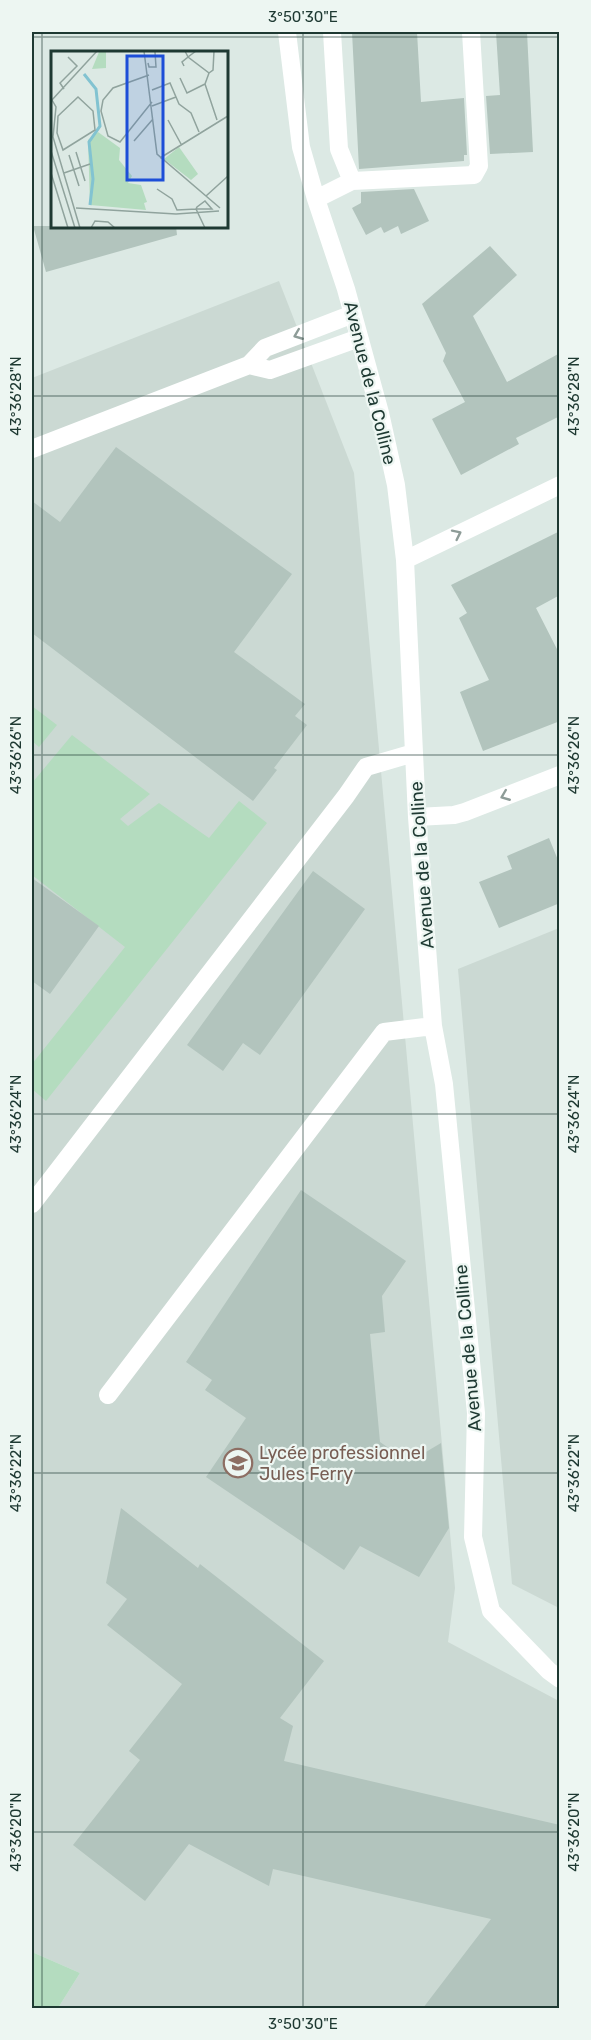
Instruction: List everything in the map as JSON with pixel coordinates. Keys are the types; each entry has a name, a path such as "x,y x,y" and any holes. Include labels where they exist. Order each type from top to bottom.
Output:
{"street":[{"name":"Avenue de la Colline","path":"287,32 301,147 315,199 353,314 380,413 396,485 405,560 417,817 433,1026 444,1084 476,1413 473,1537 491,1611 556,1671"},
{"path":"332,32 339,149 352,181"},
{"path":"315,199 352,181 474,175 479,166 471,32"},
{"path":"32,449 249,365 265,348 353,314"},
{"path":"249,365 270,370 359,338"},
{"path":"405,560 560,484"},
{"path":"32,1204 366,767 414,753"},
{"path":"417,817 465,812 560,775"},
{"path":"108,1395 384,1032 433,1026"}],"shaded area":[{"path":"279,281 354,473 455,1588 448,1642 559,1701 559,2008 58,2008 80,1973 32,1952 32,378"},
{"path":"559,928 559,1608 512,1584 458,969"}],"green space":[{"path":"32,706 57,725 39,747 32,741"},
{"path":"72,735 150,794 120,819 128,826 159,803 209,838 239,801 267,823 46,1101 32,1089 32,1064 125,947 32,875 32,783"},
{"path":"32,1952 80,1973 58,2008 32,2008"}],"building":[{"path":"352,32 417,32 421,102 464,98 467,155 464,155 464,161 359,169"},
{"path":"496,32 527,32 533,152 490,154 486,96 500,95"},
{"path":"414,189 429,221 401,234 398,226 384,233 381,227 366,235 352,208 361,203 361,192"},
{"path":"33,226 176,228 177,235 46,272"},
{"path":"490,246 517,275 473,316 507,382 560,353 560,416 516,438 519,444 461,475 432,419 465,402 443,361 446,353 422,304"},
{"path":"116,447 292,574 234,652 305,704 295,716 307,725 274,768 277,770 253,801 32,633 32,501 60,522"},
{"path":"560,531 560,595 536,608 560,655 560,721 483,751 460,692 489,680 459,618 467,613 451,585"},
{"path":"549,838 560,865 560,903 499,928 479,882 512,869 507,856"},
{"path":"313,871 365,909 260,1055 243,1043 223,1071 187,1045"},
{"path":"32,878 99,926 50,994 32,981"},
{"path":"301,1190 406,1261 382,1296 385,1332 370,1334 380,1442 409,1462 441,1443 449,1528 419,1577 360,1546 344,1570 206,1477 246,1418 205,1390 212,1380 186,1362"},
{"path":"121,1508 198,1568 200,1564 324,1661 280,1718 293,1726 284,1761 560,1825 560,2008 423,2008 491,1919 273,1869 269,1886 189,1844 145,1901 73,1845 140,1760 129,1751 182,1684 107,1625 127,1599 106,1583"}],"place":[{"name":"Lycée professionnel Jules Ferry","path":"238,1463"}]}
